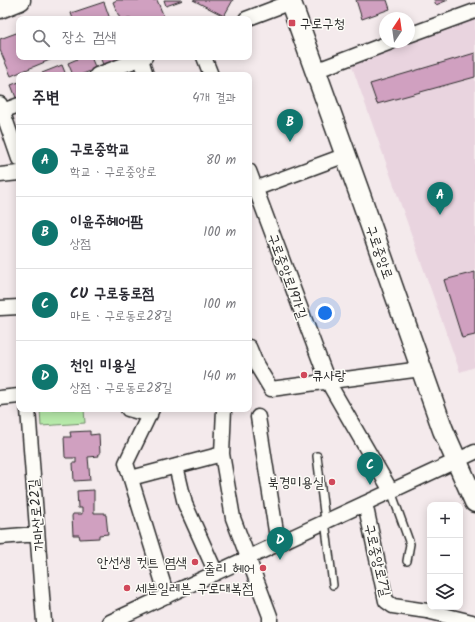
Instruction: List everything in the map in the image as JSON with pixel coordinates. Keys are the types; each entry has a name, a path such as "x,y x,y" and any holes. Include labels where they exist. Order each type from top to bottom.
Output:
{"street":[{"path":"0,8 20,0"},
{"path":"252,17 290,1"},
{"name":"구로중앙로","path":"290,1 443,430 475,502"},
{"path":"415,33 475,11"},
{"path":"316,71 379,47"},
{"path":"106,72 138,60"},
{"path":"143,60 145,72"},
{"path":"205,60 211,72"},
{"path":"16,105 1,107 16,150"},
{"path":"252,190 346,155"},
{"path":"0,176 16,173"},
{"name":"구로중앙로19가길","path":"252,190 328,382 391,491"},
{"path":"0,308 16,307"},
{"path":"252,354 271,389 421,369"},
{"path":"0,398 16,396"},
{"name":"가마산로22길","path":"28,412 44,622"},
{"path":"151,412 126,463 167,596"},
{"path":"224,412 222,454 233,518 247,559 270,616 270,622"},
{"path":"258,417 278,544"},
{"path":"110,622 475,452"},
{"path":"131,478 222,454"},
{"path":"176,466 185,504 216,573"},
{"name":"구로중앙로7길","path":"366,503 386,601 393,606 427,611 472,622"},
{"path":"0,537 37,534"}],"lane":[{"path":"317,456 333,584"},
{"path":"391,491 410,544 406,561"}],"shaded area":[{"path":"475,11 475,367 460,372 349,58 379,47 379,48 415,48 415,33"}],"green space":[{"path":"40,412 84,412 85,423 41,426"}],"building":[{"path":"117,0 157,0 164,16 119,16 113,2"},
{"path":"164,0 183,0 166,6"},
{"path":"193,0 233,0 224,16"},
{"path":"356,0 387,0 390,9 362,19"},
{"path":"434,0 448,0 436,5"},
{"path":"104,2 109,16 72,16 71,13"},
{"path":"16,33 16,60 50,60 21,72 16,72 16,74 11,76 0,50 0,39"},
{"path":"475,53 475,77 377,104 370,84"},
{"path":"75,60 92,60 96,69 88,72 72,72 68,63"},
{"path":"101,60 121,60 104,67"},
{"path":"62,65 65,72 44,72"},
{"path":"16,83 16,98 11,85"},
{"path":"475,272 475,335 462,338 444,280"},
{"path":"90,431 90,435 99,434 100,454 98,454 99,456 88,457 90,480 74,481 73,463 76,463 76,458 65,457 64,437 71,437 70,432"},
{"path":"94,490 94,513 105,513 108,534 99,535 99,538 80,539 79,535 73,535 72,516 73,514 82,514 82,508 78,508 77,491"}],"place":[{"name":"구로구청","path":"292,23"},
{"name":"이윤주헤어팜","path":"290,142"},
{"name":"구로중학교","path":"440,215"},
{"name":"큐사랑","path":"304,375"},
{"name":"북경미용실","path":"332,482"},
{"name":"CU 구로동로점","path":"370,485"},
{"name":"천인 미용실","path":"280,560"},
{"name":"안선생 컷트 염색","path":"195,562"},
{"name":"줄리 헤어","path":"263,568"},
{"name":"세븐일레븐 구로대복점","path":"127,588"}]}
